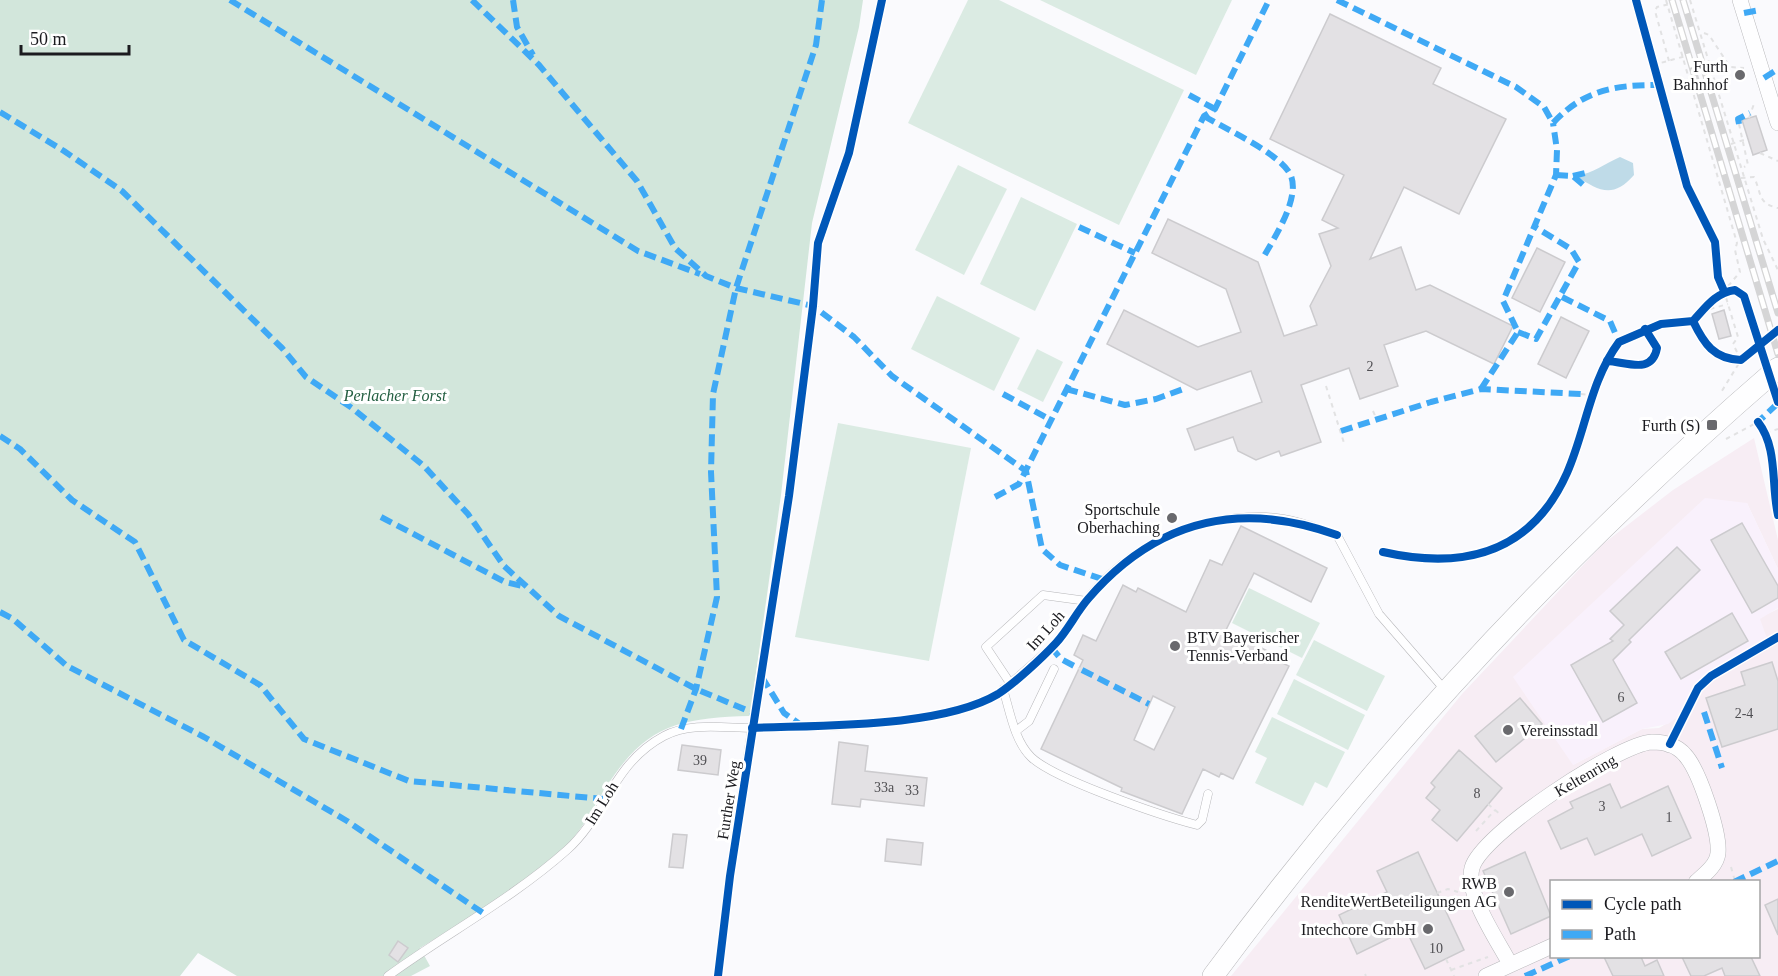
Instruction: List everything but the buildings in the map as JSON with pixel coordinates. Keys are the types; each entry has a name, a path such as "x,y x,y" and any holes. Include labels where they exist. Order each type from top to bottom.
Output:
{"main road":[{"path":"1213,976 1270,901 1447,691 1526,605 1677,457 1778,368"}],"street":[{"path":"1740,0 1778,123"},
{"name":"Keltenring","path":"1506,958 1474,896 1472,868 1484,848 1510,823 1578,778 1651,742 1670,744 1685,754 1697,775 1717,837 1718,856 1710,870 1698,880"},
{"path":"1486,976 1506,958 1550,946"}],"lane":[{"name":"Im Loh","path":"388,976 530,882 570,848 587,826 621,772 641,750 665,735 681,729 752,728 916,719 968,706 1003,689 1056,643 1086,601 1129,559 1182,529 1234,519 1267,517 1304,523 1337,535 1379,614 1447,691"},
{"path":"1010,683 986,647 1043,595 1086,601"},
{"path":"1016,731 1029,721 1054,669"},
{"path":"1003,689 1016,731 1031,757 1045,766 1079,783 1180,821 1197,825 1202,820 1208,794"},
{"name":"Further Weg","path":"730,876 752,728"}],"path":[{"path":"1666,0 1737,243 1735,250 1740,272 1724,291 1738,337 1733,344 1741,360 1716,399"},
{"path":"1690,0 1742,178 1763,239 1778,270"},
{"path":"1668,4 1655,11 1670,60"},
{"path":"1704,33 1709,35 1730,67 1744,68"},
{"path":"1653,65 1684,56"},
{"path":"1749,118 1757,96"},
{"path":"1739,124 1746,139 1748,165 1744,167"},
{"path":"1732,143 1746,139"},
{"path":"1760,153 1778,161"},
{"path":"1742,178 1754,177 1763,201 1767,205 1778,208"},
{"path":"1710,309 1728,304"},
{"path":"1326,386 1344,443"},
{"path":"1581,394 1592,395"},
{"path":"1373,411 1377,420"},
{"path":"1721,442 1758,422"},
{"path":"1766,433 1778,429"},
{"path":"1078,668 1082,670"},
{"path":"1476,831 1495,810"},
{"path":"1437,893 1448,889 1474,896"},
{"path":"1451,970 1506,958"},
{"path":"1446,959 1454,976"}],"shaded area":[{"path":"968,0 999,0 1184,90 1119,225 908,123"},
{"path":"1040,0 1232,0 1196,75"},
{"path":"958,165 1007,189 964,275 915,250"},
{"path":"1021,197 1077,224 1035,311 980,284"},
{"path":"937,296 1020,338 994,391 911,349"},
{"path":"1037,349 1063,362 1043,402 1017,389"},
{"path":"838,423 971,448 929,661 795,637"},
{"path":"1754,438 1778,540 1778,569 1747,503 1573,765 1642,729 1659,728 1676,718 1697,682 1704,676 1767,641 1759,618 1778,609 1778,976 1231,976 1462,694 1603,544 1673,490"},
{"path":"1705,498 1747,503 1778,569 1778,608 1760,619 1768,641 1704,676 1697,682 1676,718 1668,724 1642,729 1573,765 1513,677"},
{"path":"1249,588 1320,623 1302,658 1232,623"},
{"path":"1314,640 1385,676 1367,711 1296,675"},
{"path":"1294,679 1365,715 1348,750 1277,714"},
{"path":"1272,717 1345,752 1327,788 1315,782 1303,806 1255,783 1267,758 1255,752"}],"green space":[{"name":"Perlacher Forst","path":"0,0 863,0 859,27 812,223 781,495 750,716 703,719 683,723 649,738 620,768 566,846 514,888 420,948 430,966 411,976 237,976 198,953 180,976 0,976"}],"water":[{"path":"1620,157 1633,163 1634,175 1619,187 1612,190 1599,189 1576,176 1594,171"}],"railway":[{"path":"1672,0 1778,354"},
{"path":"1683,0 1778,313"}],"marked path":[{"path":"230,0 638,251 700,274"},
{"path":"472,0 539,65 637,181 675,248 706,276 736,288 813,306 854,337 892,376 1026,471 1042,549 1060,565 1105,580"},
{"path":"513,0 517,27 533,55"},
{"path":"681,729 696,689 717,597 711,472 713,394 736,288 816,45 822,0"},
{"path":"995,497 1019,484 1204,116 1215,109 1269,0"},
{"path":"1337,0 1516,87 1544,107 1553,123 1588,96 1614,88 1658,85"},
{"path":"1744,13 1760,10"},
{"path":"1764,78 1778,69"},
{"path":"1189,95 1215,109"},
{"path":"0,112 64,151 122,191 282,348 306,377 352,408 424,466 468,514 504,566 559,616 696,689 756,714"},
{"path":"1739,124 1738,119 1750,113"},
{"path":"1204,116 1277,159 1291,176 1293,185 1289,207 1263,258"},
{"path":"1481,389 1518,332 1503,301 1556,175 1557,150 1553,123"},
{"path":"1573,176 1589,172"},
{"path":"1556,175 1573,176 1587,188"},
{"path":"1079,227 1135,253"},
{"path":"1518,332 1536,339 1579,262 1571,249 1535,227"},
{"path":"1562,297 1610,321 1619,342"},
{"path":"1066,389 1125,405 1156,399 1186,388"},
{"path":"1341,431 1431,402 1481,389 1581,394"},
{"path":"1003,394 1051,420"},
{"path":"1760,425 1758,422 1778,403"},
{"path":"0,436 20,449 72,500 135,542 184,640 260,685 304,739 409,781 603,799"},
{"path":"381,517 505,582 526,587"},
{"path":"0,612 13,619 67,666 204,737 347,821 483,913"},
{"path":"1051,647 1061,659 1078,668"},
{"path":"1082,670 1149,704"},
{"path":"762,677 784,713 801,725"},
{"path":"1704,712 1722,768"},
{"path":"1738,880 1778,861"},
{"path":"1525,976 1566,958"}],"cycle path":[{"path":"718,976 730,876 789,496 813,306 818,243 849,153 882,0"},
{"path":"1636,0 1687,186 1715,242 1718,277 1724,291"},
{"path":"1383,552 1440,559 1492,550 1514,538 1534,522 1552,500 1567,473 1601,373 1619,342 1661,324 1693,321 1711,301 1722,294 1735,290 1744,296 1778,402"},
{"path":"1693,321 1701,337 1711,349 1724,357 1741,360 1778,330"},
{"path":"1607,361 1638,365 1650,362 1657,348 1645,329"},
{"path":"1758,422 1769,443 1778,515"},
{"path":"752,728 879,723 945,713 974,705 998,694 1036,663 1060,638 1088,599 1114,572 1142,551 1171,535 1202,524 1234,519 1267,519 1301,524 1337,535"},
{"path":"1670,744 1698,688 1711,676 1778,637"}],"place":[{"name":"Furth Bahnhof","path":"1740,75"},
{"name":"Furth (S)","path":"1712,425"},
{"name":"Sportschule Oberhaching","path":"1172,518"},
{"name":"BTV Bayerischer Tennis-Verband","path":"1175,646"},
{"name":"Vereinsstadl","path":"1508,730"},
{"name":"RWB RenditeWertBeteiligungen AG","path":"1509,892"},
{"name":"Intechcore GmbH","path":"1428,929"}]}
